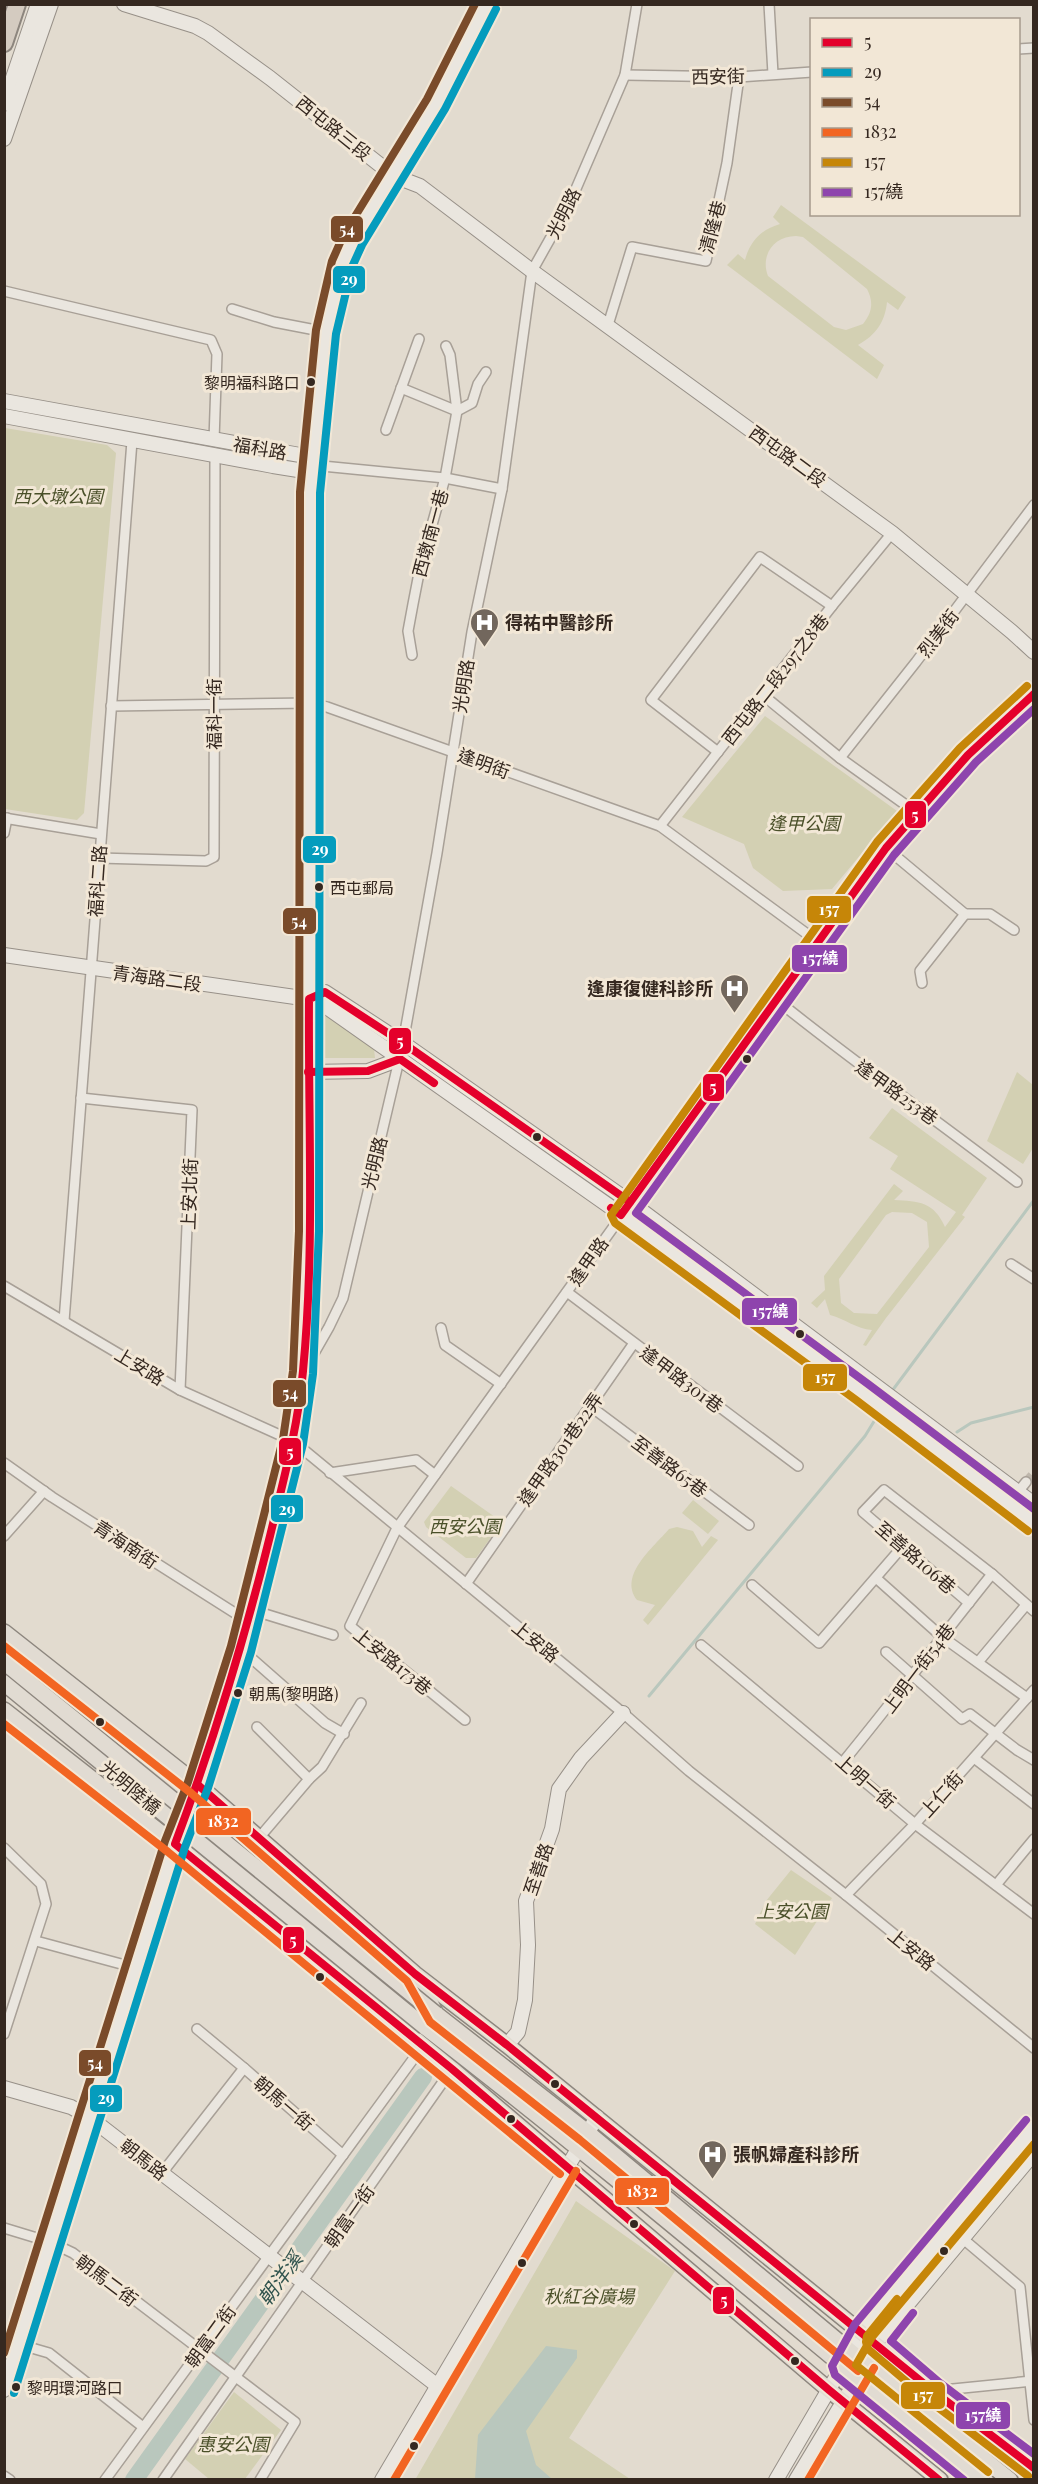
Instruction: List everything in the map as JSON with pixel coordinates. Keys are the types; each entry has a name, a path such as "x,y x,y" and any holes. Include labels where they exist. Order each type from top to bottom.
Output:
{"highway":[{"path":"4,43 15,4"}],"main road":[{"path":"4,35 15,4"},
{"path":"4,104 38,4"},
{"path":"4,139 51,4"},
{"name":"西屯路三段","path":"124,4 208,33 270,78 394,176 420,186 532,271"},
{"path":"4,2390 175,1844 198,1785 242,1649 293,1440 303,1372 309,1231 309,540 312,465 326,332 342,264 352,240 394,176 436,104 487,4"},
{"name":"西屯路二段","path":"532,271 892,533 1034,652"},
{"name":"福科路","path":"4,401 300,455 312,465"},
{"name":"福科路","path":"4,416 298,470 312,465"},
{"name":"青海路二段","path":"4,955 309,999 332,1010 866,1387"},
{"name":"青海路二段","path":"309,999 326,992 403,1043 630,1202 866,1387"},
{"path":"308,1072 368,1071 400,1059"},
{"path":"866,1387 1034,1523"},
{"path":"900,1413 1022,1487 1034,1504"},
{"path":"4,1632 198,1785 415,1974 507,2045 863,2331 933,2391 1034,2468"},
{"name":"光明陸橋","path":"4,1662 436,2014 587,2132 851,2352 1010,2480"},
{"name":"光明陸橋","path":"4,1683 425,2027 578,2147 981,2480"},
{"path":"4,1710 175,1844 422,2047 452,2069 843,2402 940,2480"},
{"name":"至善路","path":"507,2045 518,2032 525,2000 528,1945 526,1901 552,1829 559,1789 581,1758 623,1713"},
{"path":"415,1974 436,2014"},
{"name":"朝馬路","path":"4,2088 71,2107 89,2117 302,2282"},
{"path":"382,2480 597,2117"},
{"path":"776,2480 863,2331 1034,2127"},
{"path":"796,2480 857,2379 876,2342 1034,2152"},
{"path":"302,2282 438,2387"}],"street":[{"name":"光明路","path":"303,1372 343,1298 400,1059 472,632 502,489 532,271 569,205 625,75 637,4"},
{"path":"769,4 773,74"},
{"name":"西安街","path":"625,75 739,77 810,72"},
{"name":"清隆巷","path":"608,325 633,247 706,261 728,163 739,77"},
{"path":"4,291 211,340 217,354 214,440"},
{"path":"232,309 274,322 326,332"},
{"path":"386,430 419,339"},
{"name":"西墩南一巷","path":"412,655 408,631 420,568 445,478 457,411 450,355 446,346"},
{"path":"401,388 457,411 472,404 478,384 486,372"},
{"name":"福科二路","path":"64,1321 132,441"},
{"name":"福科一街","path":"99,858 206,861 214,857 215,455"},
{"path":"312,465 445,478 502,489"},
{"name":"烈美街","path":"840,758 1034,505"},
{"name":"西屯路二段297之8巷","path":"660,826 892,533"},
{"path":"718,752 651,700 760,557 832,606"},
{"name":"逢甲路","path":"397,1528 886,848 968,755 1034,694"},
{"path":"764,696 840,758 917,813"},
{"name":"逢明街","path":"111,706 310,703 327,707 660,826 818,942"},
{"path":"4,833 6,818 101,834"},
{"path":"886,848 966,914 990,915 1014,930"},
{"path":"922,983 920,971 966,914"},
{"name":"逢甲路253巷","path":"778,1001 855,1063 946,1127 1017,1182"},
{"name":"上安北街","path":"81,1098 192,1110 180,1390"},
{"path":"1011,1264 1034,1279"},
{"name":"上安路","path":"4,1286 180,1390 293,1440 330,1473 623,1713 689,1771 1034,2048"},
{"name":"逢甲路301巷","path":"567,1292 798,1466"},
{"path":"441,1328 446,1345 501,1384"},
{"name":"逢甲路301巷22弄","path":"466,1584 634,1343"},
{"name":"至善路65巷","path":"590,1406 749,1525"},
{"path":"330,1473 416,1460 435,1475"},
{"name":"青海南街","path":"4,1463 44,1491 250,1616 333,1635"},
{"name":"至善路106巷","path":"969,1602 863,1512 884,1490 992,1574"},
{"path":"4,1536 44,1491"},
{"name":"上安路173巷","path":"397,1528 350,1626 465,1720"},
{"path":"752,1585 819,1643 903,1546"},
{"path":"979,1661 1030,1608 992,1574"},
{"name":"上明一街54巷","path":"843,1762 992,1574"},
{"path":"876,1578 941,1636 1030,1694"},
{"name":"上明一街","path":"701,1644 915,1824 1034,1914"},
{"path":"242,1649 325,1723 344,1734"},
{"path":"886,1652 962,1719 970,1714 1034,1760"},
{"name":"上仁街","path":"846,1895 915,1824 1030,1694"},
{"path":"258,1839 322,1767 344,1734 361,1702"},
{"path":"257,1727 309,1779"},
{"path":"974,1758 1034,1804"},
{"path":"996,1885 1034,1839"},
{"path":"4,1848 41,1884 46,1905 4,2034"},
{"path":"36,1941 136,1968"},
{"path":"197,2029 244,2068"},
{"name":"朝富二街","path":"105,2480 422,2047"},
{"name":"朝馬一街","path":"162,2173 244,2068 343,2155"},
{"name":"朝富一街","path":"163,2480 452,2069"},
{"name":"朝馬二街","path":"4,2228 50,2242 73,2253 236,2376"},
{"path":"962,2238 1020,2287 1034,2420"},
{"path":"4,2340 49,2353 143,2427"},
{"path":"236,2376 296,2422 260,2480"},
{"path":"933,2391 1031,2381"},
{"path":"4,2476 10,2480"}],"green space":[{"path":"781,205 906,297 898,310 887,302 879,327 858,345 884,365 877,379 727,265 738,254 745,260 750,247 758,237 768,229 780,224 773,217","holes":["788,237 803,237 867,289 871,298 871,307 863,324 846,330 834,327 768,276 766,261 775,243"]},
{"name":"西大墩公園","path":"5,428 107,445 116,453 84,813 77,820 5,809"},
{"name":"逢甲公園","path":"765,716 897,811 832,889 783,891 753,868 744,844 682,817"},
{"path":"325,1014 374,1049 375,1058 325,1058"},
{"path":"1017,1072 1033,1085 1033,1148 1023,1164 987,1141"},
{"path":"892,1108 987,1178 962,1215 965,1217 866,1346 863,1345 872,1330 861,1328 830,1315 825,1299 817,1308 811,1303 825,1290 824,1276 894,1184 903,1191 894,1200 925,1204 936,1212 945,1227 956,1212 890,1169 898,1156 869,1138","holes":["892,1212 912,1213 927,1222 929,1247 877,1314 854,1313 841,1303 839,1279 886,1215"]},
{"name":"西安公園","path":"451,1486 502,1522 476,1558 466,1558 426,1527 424,1522"},
{"path":"693,1500 719,1521 708,1534 682,1513"},
{"path":"677,1527 693,1531 702,1547 711,1536 718,1540 648,1625 643,1620 655,1605 637,1600 632,1591 632,1581 635,1571 647,1553 669,1529"},
{"name":"上安公園","path":"791,1870 832,1898 795,1955 755,1924 766,1901"},
{"name":"秋紅谷廣場","path":"576,2201 675,2271 569,2438 630,2479 415,2480"},
{"name":"惠安公園","path":"234,2392 281,2430 245,2479 209,2479 185,2459"}],"shaded area":[{"path":"546,2346 577,2350 577,2358 526,2431 536,2465 552,2479 475,2479 478,2435"}],"waterway":[{"path":"892,1391 1034,1200"},
{"path":"957,1432 971,1423 1034,1407"},
{"path":"649,1696 865,1436 881,1410"},
{"name":"朝洋溪","path":"134,2480 423,2077"}],"tunnel":[{"path":"1026,1482 1034,1473"}],"transit line":[{"name":"54","path":"4,2353 165,1841 188,1782 231,1646 283,1439 293,1371 299,1231 300,492 316,330 332,261 343,236 427,99 475,4"},
{"name":"29","path":"14,2393 185,1847 208,1788 251,1652 303,1444 313,1374 319,1231 320,493 336,334 352,267 362,245 445,109 496,9"},
{"name":"157","path":"1027,686 960,748 877,842 611,1215 615,1223 856,1400 1028,1531"},
{"name":"5","path":"611,1208 621,1215 886,848 968,755 1034,694"},
{"name":"157繞","path":"1034,709 976,762 894,855 636,1213 1034,1509"},
{"name":"5","path":"630,1202 403,1043 325,992 309,999 309,1278 307,1325 298,1413 270,1536 239,1653 175,1844 452,2069 829,2390 939,2480"},
{"name":"5","path":"308,1072 368,1071 400,1059 434,1083"},
{"name":"1832","path":"4,1646 191,1793 407,1981 430,2022 580,2140 858,2371"},
{"name":"1832","path":"4,1724 168,1852 560,2174"},
{"name":"5","path":"198,1785 415,1974 507,2045 933,2391 1034,2468"},
{"name":"157繞","path":"964,2480 835,2375 832,2366 855,2324 1026,2120"},
{"name":"157","path":"988,2472 856,2365 872,2337 1034,2144"},
{"name":"1832","path":"394,2480 576,2171"},
{"name":"157","path":"897,2299 867,2336 868,2349 927,2399 1028,2476"},
{"name":"157繞","path":"913,2313 891,2341 940,2383 1034,2454"},
{"name":"1832","path":"808,2480 874,2368"}],"place":[{"name":"黎明福科路口","path":"311,382"},
{"name":"得祐中醫診所","path":"484,648"},
{"name":"西屯郵局","path":"319,887"},
{"name":"逢康復健科診所","path":"734,1014"},
{"name":"朝馬(黎明路)","path":"238,1693"},
{"name":"張帆婦產科診所","path":"712,2180"},
{"name":"黎明環河路口","path":"16,2387"}]}
